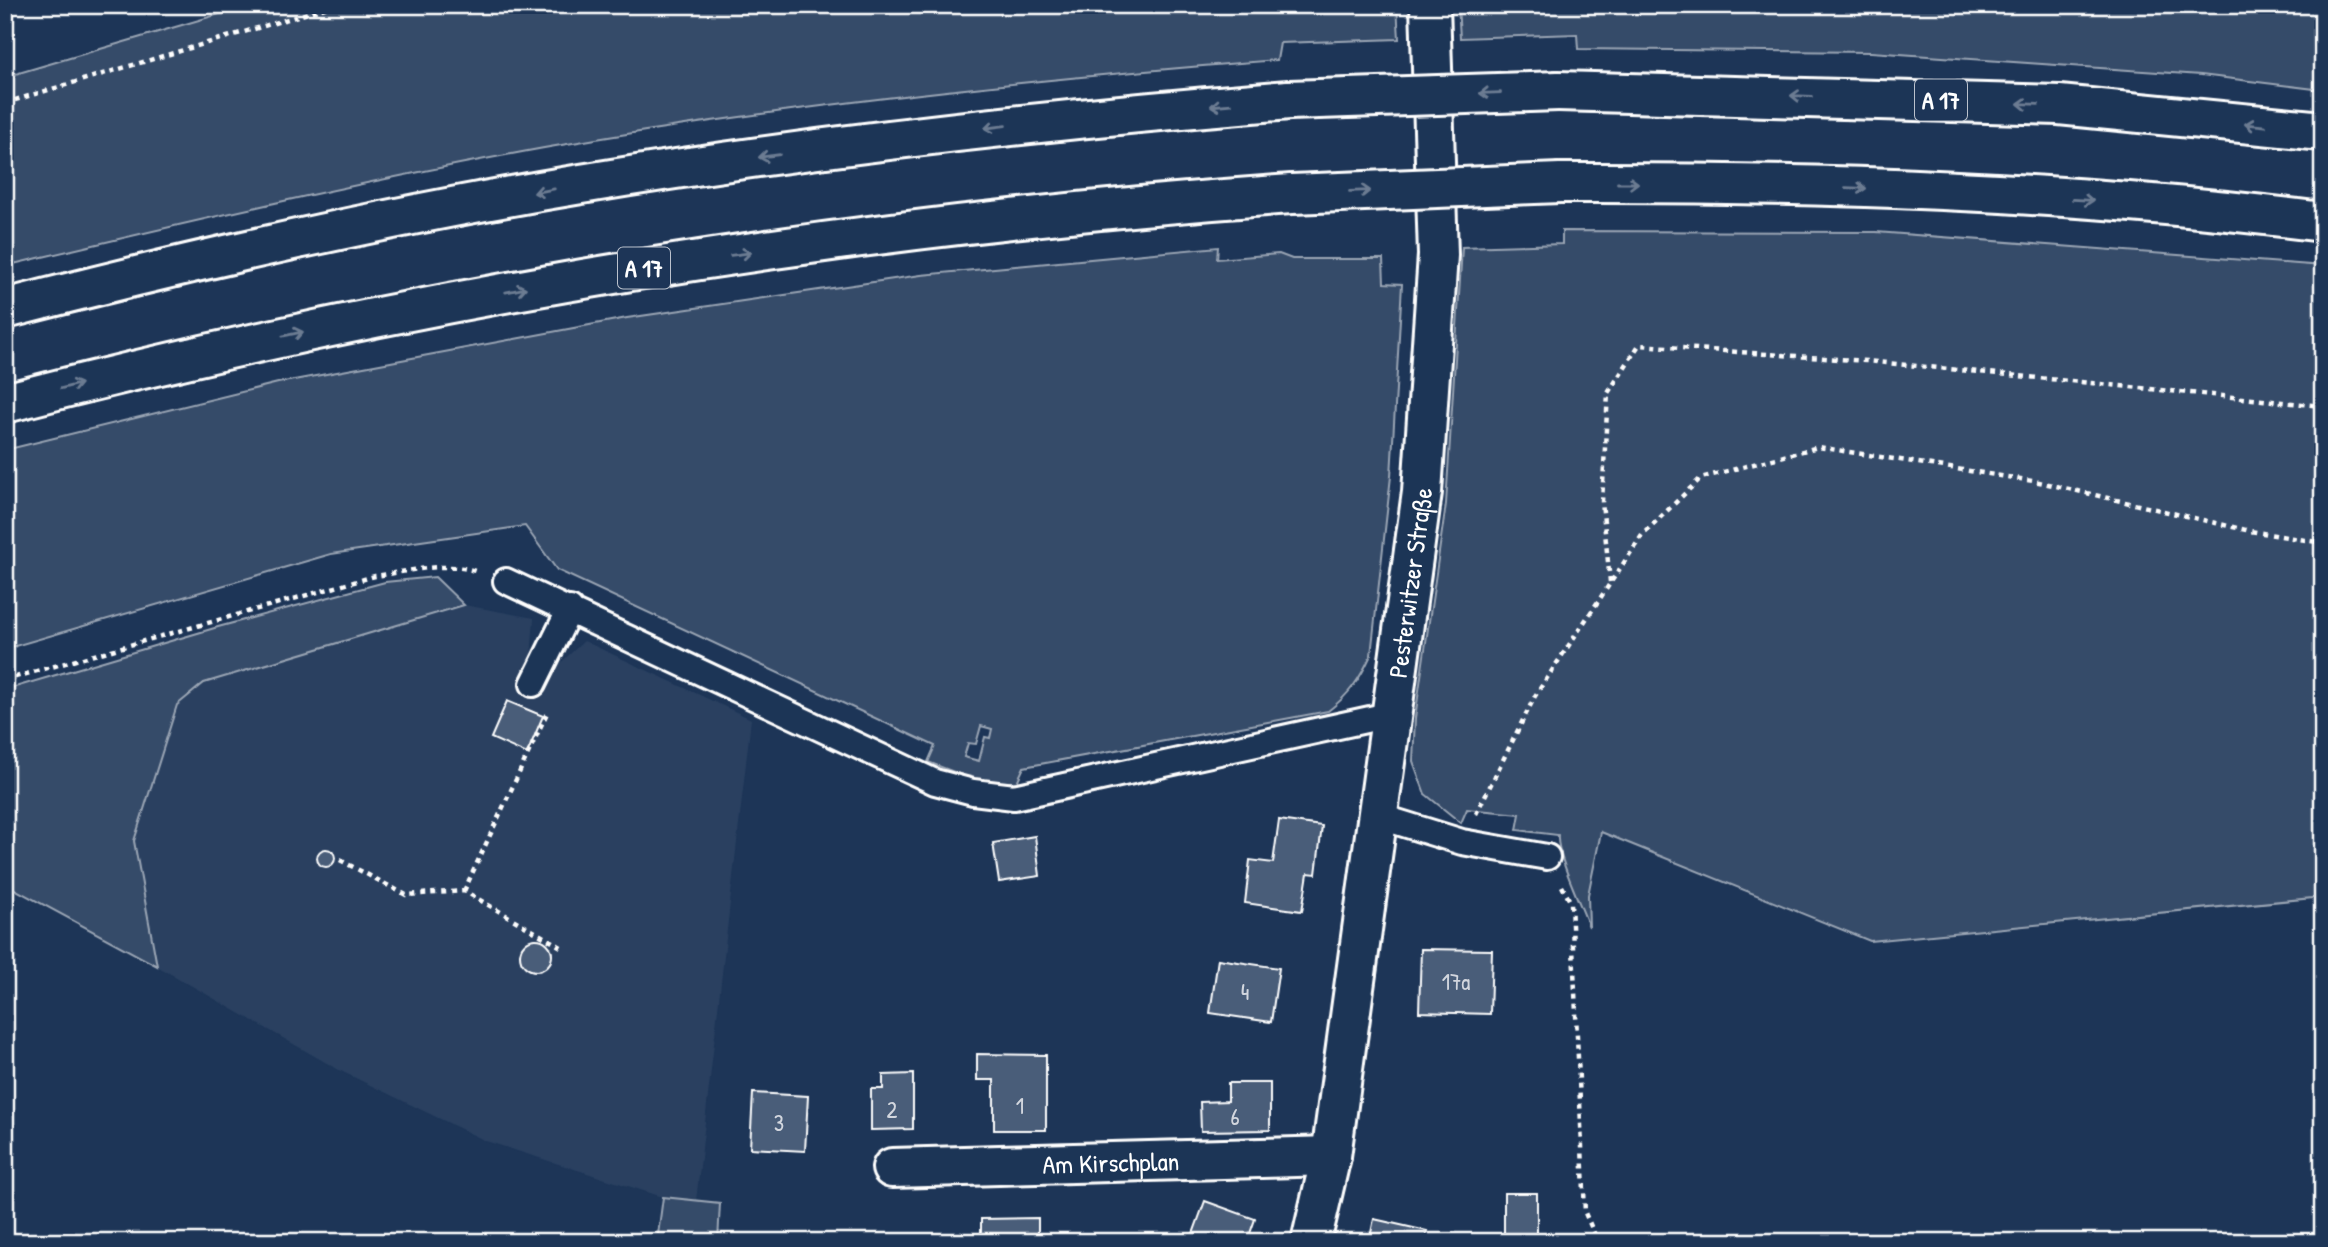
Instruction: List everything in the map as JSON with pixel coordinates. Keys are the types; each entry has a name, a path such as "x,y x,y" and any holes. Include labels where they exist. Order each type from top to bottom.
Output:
{"main road":[{"name":"Pesterwitzer Straße","path":"1311,1242 1331,1156 1422,492 1437,255 1430,5"},
{"name":"A 17","path":"5,309 178,266 579,184 859,143 1100,115 1289,100 1558,91 2059,105 2323,131"},
{"name":"A 17","path":"5,402 273,338 600,274 874,235 1109,207 1292,194 1560,183 1667,183 1894,190 2194,206 2323,222"},
{"name":"Am Kirschplan","path":"892,1168 1331,1156"}],"lane":[{"path":"506,581 570,608 935,782 973,792 1014,797 1393,715"},
{"path":"533,684 570,608"},
{"path":"1378,816 1462,842 1547,857"}],"path":[{"path":"5,103 335,5"},
{"path":"1610,584 1602,502 1608,393 1639,345 1867,361 2323,406"},
{"path":"1462,842 1535,696 1643,534 1701,478 1818,447 2039,482 2250,531 2323,543"},
{"path":"5,680 375,576 466,568 506,581"},
{"path":"464,891 556,695 533,684"},
{"path":"1547,857 1571,903 1585,1213 1598,1242"},
{"path":"340,860 406,895 464,891 562,948"}],"shaded area":[{"path":"250,5 1397,5 1399,39 1280,43 1277,60 909,95 635,133 341,188 5,266 5,77"},
{"path":"1458,5 2323,5 2323,90 2201,75 1871,52 1578,49 1577,34 1460,38"},
{"path":"1562,231 1876,232 2323,266 2323,897 1870,941 1601,832 1588,895 1589,927 1565,867 1558,835 1517,830 1520,814 1467,809 1461,823 1425,794 1413,761 1415,718 1446,504 1462,247 1562,244"},
{"path":"1218,247 1217,259 1279,254 1292,259 1383,259 1384,283 1402,284 1391,476 1371,655 1348,693 1328,711 1024,767 1017,782 980,782 928,762 935,746 557,570 525,526 331,554 5,649 5,450 278,383 627,318 921,275","holes":["981,726 992,729 990,738 985,737 979,761 964,757 968,743 976,744"]},
{"path":"435,577 464,605 204,683 177,705 134,841 157,966 5,884 5,690 218,627 385,582"},
{"path":"464,605 534,618 531,658 555,668 584,641 751,719 696,1201 663,1197 486,1141 339,1070 157,966 134,841 178,705 204,683"},
{"path":"663,1197 720,1203 718,1242 657,1242"}],"building":[{"path":"507,701 543,716 527,754 491,738"},
{"path":"1279,820 1322,826 1316,874 1308,873 1302,911 1245,903 1250,860 1273,863"},
{"path":"1035,836 1040,876 999,882 993,843"},
{"path":"322,849 330,849 335,858 333,865 322,867 317,862 317,854"},
{"path":"536,939 547,944 552,955 547,966 536,971 525,966 520,955 525,944"},
{"path":"1421,949 1492,950 1490,1014 1419,1012"},
{"path":"1218,959 1279,968 1271,1022 1210,1013"},
{"path":"977,1054 1046,1055 1046,1130 994,1130 994,1080 977,1080"},
{"path":"913,1074 913,1129 871,1130 871,1089 883,1089 883,1075"},
{"path":"1228,1083 1270,1083 1270,1130 1201,1131 1200,1102 1228,1101"},
{"path":"753,1093 808,1096 805,1151 750,1148"},
{"path":"1504,1193 1537,1193 1537,1242 1504,1242"},
{"path":"1205,1201 1255,1219 1247,1242 1190,1242"},
{"path":"1038,1218 1038,1242 981,1242 981,1219"},
{"path":"1374,1219 1427,1231 1425,1242 1369,1242"},
{"path":"745,1236 801,1239 801,1242 745,1242"}]}
